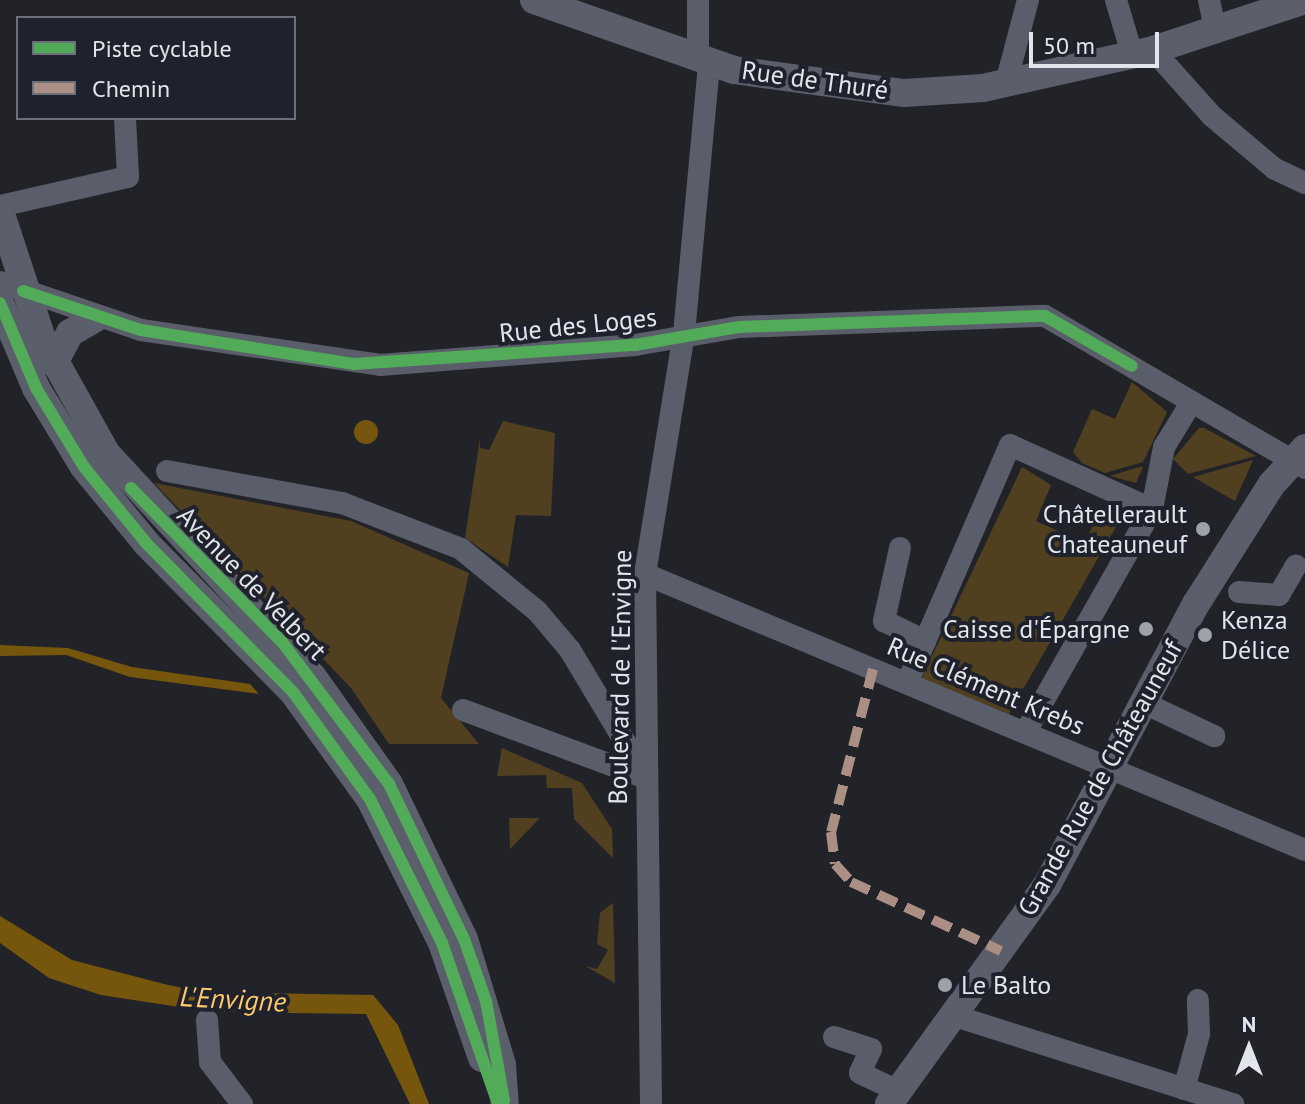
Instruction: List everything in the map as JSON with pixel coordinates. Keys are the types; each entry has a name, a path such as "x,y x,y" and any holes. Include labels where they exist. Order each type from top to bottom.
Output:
{"main road":[{"name":"Rue de Thuré","path":"534,0 704,60 848,90 1006,83 1143,52 1305,0"},
{"name":"Avenue de Velbert","path":"0,208 8,292 36,388 84,467 147,544 283,681 370,799 442,943 498,1104"},
{"name":"Avenue de Velbert","path":"8,292 131,488 282,642 389,784 464,939 502,1065 505,1104"},
{"path":"54,363 70,333 94,319"},
{"name":"Grande Rue de Châteauneuf","path":"893,1098 1047,885 1142,702 1225,584 1301,459"}],"street":[{"name":"Boulevard de l'Envigne","path":"651,1104 645,574 684,334 704,60 698,0"},
{"path":"1006,83 1028,0"},
{"path":"1116,0 1143,52 1275,169 1305,183"},
{"path":"1209,0 1215,29"},
{"path":"0,208 128,177 125,120"},
{"name":"Rue des Loges","path":"8,292 94,319 380,365 622,346 684,334 1045,316 1191,403 1301,459"},
{"path":"1025,733 1152,509 1161,456 1191,403"},
{"path":"907,683 1010,445 1152,509"},
{"path":"167,471 342,503 461,549 537,611 570,650 646,778"},
{"path":"900,548 884,621 925,641"},
{"path":"1225,584 1279,595 1296,566"},
{"name":"Rue Clément Krebs","path":"645,574 1305,850"},
{"path":"1142,702 1214,736"},
{"path":"463,710 646,778"},
{"path":"1184,1089 1199,1034 1198,1000"},
{"path":"955,1016 1233,1104"},
{"path":"207,1020 210,1062 242,1104"},
{"path":"834,1037 871,1049 860,1073 893,1098"}],"shaded area":[{"path":"1132,382 1167,412 1143,462 1105,473 1082,463 1073,452 1092,409 1115,419"},
{"path":"503,421 555,433 551,516 516,515 508,567 465,538 480,438 480,448 489,450"},
{"path":"1199,428 1256,456 1188,474 1173,459"},
{"path":"1253,460 1235,501 1193,477"},
{"path":"1022,467 1051,485 1036,521 1085,543 1101,507 1121,518 1009,714 921,679"},
{"path":"1139,467 1143,467 1136,483 1110,476"},
{"path":"154,483 351,521 469,573 441,698 479,744 389,744 351,688"},
{"path":"502,748 582,783 612,829 613,858 574,819 572,788 547,788 546,775 497,776"},
{"path":"509,818 540,818 510,849"},
{"path":"613,903 615,983 585,966 597,969 608,950 597,944 600,913"}],"water":[{"path":"366,420 374,424 378,432 374,440 366,444 358,440 354,432 358,424"},
{"path":"0,645 68,648 132,667 250,684 259,694 130,677 66,655 0,656"},
{"name":"L'Envigne","path":"0,916 72,960 201,992 373,995 398,1025 429,1104 410,1104 366,1014 212,1012 101,995 49,978 0,943"}],"marked path":[{"path":"873,669 831,832 835,864 851,882 1001,951"}],"cycle path":[{"path":"23,291 141,330 354,364 635,345 739,327 1045,316 1132,366"},
{"path":"0,303 36,388 84,467 147,544 293,692 370,799 442,943 498,1104"},
{"path":"131,488 282,642 389,784 464,939 486,1001 504,1100"}],"place":[{"name":"Châtellerault Chateauneuf","path":"1203,529"},
{"name":"Caisse d'Épargne","path":"1146,629"},
{"name":"Kenza Délice","path":"1205,635"},
{"name":"Le Balto","path":"945,985"}]}
